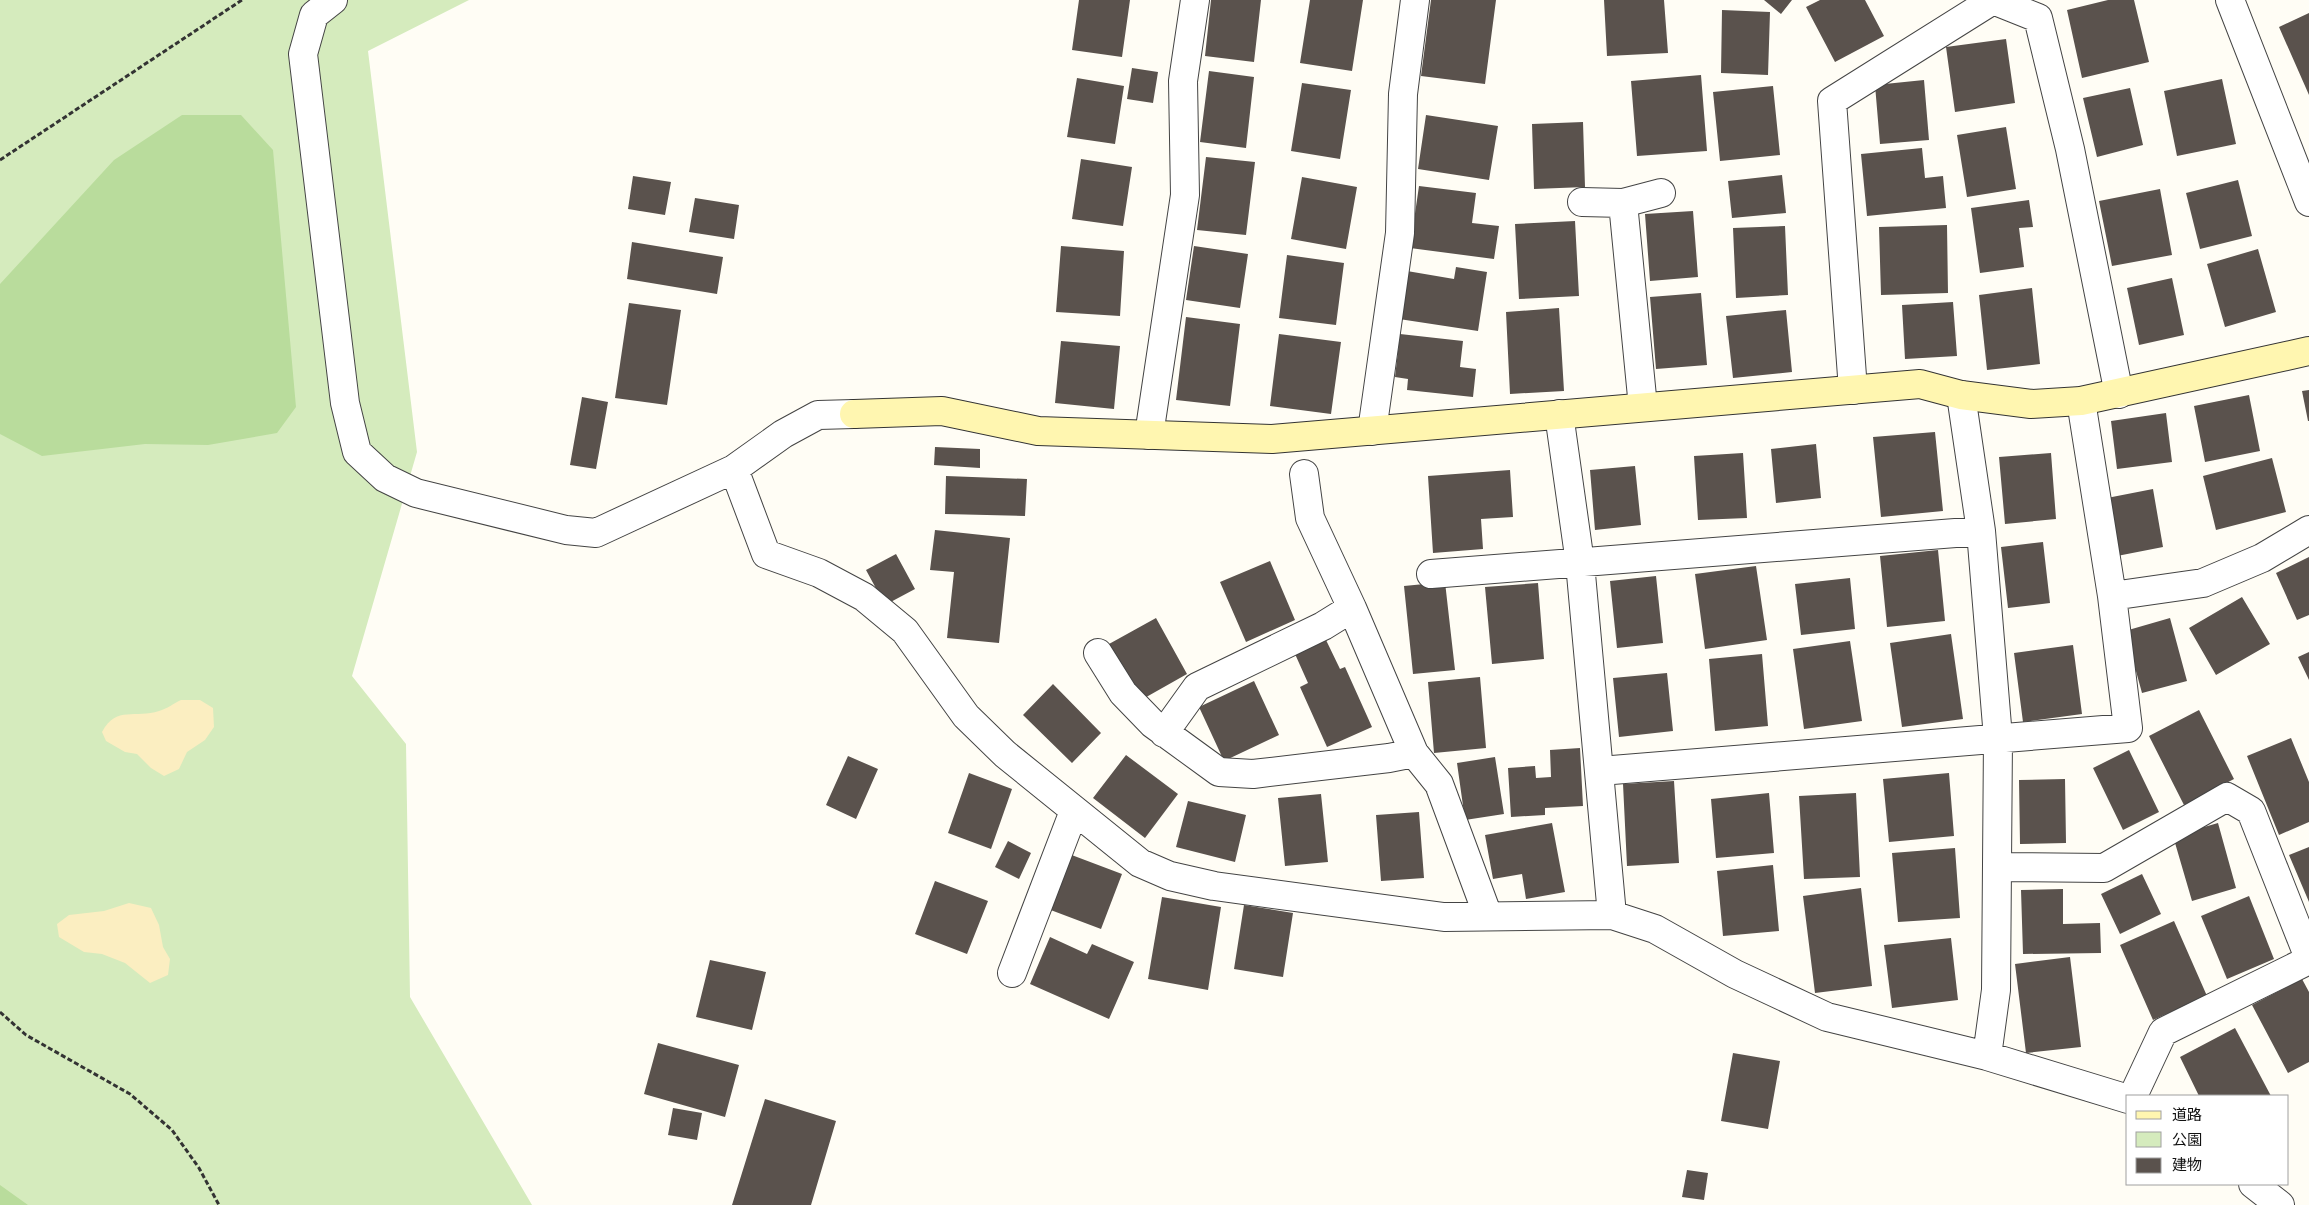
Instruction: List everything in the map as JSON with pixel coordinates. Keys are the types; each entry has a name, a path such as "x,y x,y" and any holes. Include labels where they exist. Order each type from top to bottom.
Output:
{"street":[{"path":"333,0 314,15 302,54 344,403 357,452 384,478 416,493 566,530 596,533 734,469 783,434 818,415 942,411 1038,431 1272,438 1920,384 1961,395 2030,404 2081,401 2309,351"},
{"path":"1149,435 1185,195 1183,80 1195,0"},
{"path":"1372,431 1400,233 1403,94 1415,0"},
{"path":"1853,390 1832,101 1993,0 2038,18 2070,149 2119,394"},
{"path":"2230,0 2309,202"},
{"path":"1582,202 1623,203 1661,193"},
{"path":"1623,203 1643,407"},
{"path":"1961,395 1981,531 1998,738 1996,990 1987,1056"},
{"path":"1600,771 2128,728 2112,596 2081,401"},
{"path":"1559,414 1580,562 1612,915"},
{"path":"734,469 766,554 819,573 864,597 905,631 966,716 1005,754 1140,863 1170,876 1214,886 1444,917 1612,915 1656,929 1735,974 1827,1017 1987,1056 2126,1098"},
{"path":"1304,474 1310,518 1352,608 1414,753 1439,784 1488,916"},
{"path":"2112,596 2203,583 2262,558 2309,530"},
{"path":"1431,574 1981,531"},
{"path":"1164,732 1197,687 1323,626 1352,608"},
{"path":"1098,654 1123,693 1164,732 1219,772 1253,774 1390,758 1414,753"},
{"path":"1997,867 2104,868 2227,797 2251,811 2309,959 2163,1032 2133,1095"},
{"path":"1012,972 1074,811"},
{"path":"2254,1185 2280,1205"}],"path":[{"path":"0,160 242,0"},
{"path":"0,1012 26,1035 130,1094 172,1130 199,1168 219,1205"}],"green space":[{"path":"0,0 469,0 368,51 417,452 352,676 406,744 410,997 532,1205 0,1205"},
{"path":"182,115 241,115 273,150 296,407 277,433 208,445 145,444 42,456 0,434 0,284 114,160"},
{"path":"0,1185 28,1205 0,1205"}],"sand":[{"path":"181,700 200,700 213,708 214,727 205,740 187,752 179,769 164,776 151,768 137,754 125,752 106,741 102,732 114,718 127,714 159,711"},
{"path":"129,903 151,908 159,925 163,947 170,959 168,975 150,983 125,963 102,954 84,952 59,937 57,924 69,915 104,911"}],"building":[{"path":"1079,0 1130,0 1122,57 1072,50"},
{"path":"1211,0 1261,0 1254,62 1205,56"},
{"path":"1310,0 1363,0 1352,71 1300,63"},
{"path":"1431,0 1496,0 1485,84 1421,76"},
{"path":"1604,0 1664,0 1668,53 1607,56"},
{"path":"1764,0 1792,0 1781,14"},
{"path":"1820,0 1865,0 1884,36 1835,62 1806,7"},
{"path":"2108,0 2134,0 2149,62 2082,78 2067,10"},
{"path":"1722,10 1770,12 1768,75 1721,73"},
{"path":"2309,13 2309,95 2279,27"},
{"path":"2006,39 2015,103 1955,112 1946,47"},
{"path":"1132,68 1158,72 1153,103 1127,99"},
{"path":"1209,71 1254,77 1246,148 1200,142"},
{"path":"1701,75 1707,151 1637,156 1631,81"},
{"path":"1077,78 1124,86 1115,144 1067,137"},
{"path":"2222,79 2236,144 2177,156 2164,91"},
{"path":"1924,80 1929,140 1880,144 1875,85"},
{"path":"1302,83 1351,90 1340,159 1291,151"},
{"path":"1773,86 1780,155 1720,161 1713,92"},
{"path":"2130,88 2143,145 2097,157 2083,98"},
{"path":"1426,115 1498,126 1489,180 1418,169"},
{"path":"1583,122 1585,187 1534,189 1532,124"},
{"path":"2006,127 2016,189 1967,197 1957,135"},
{"path":"1922,148 1925,178 1943,176 1946,208 1867,216 1861,154"},
{"path":"1206,157 1255,162 1246,235 1197,230"},
{"path":"1081,159 1132,167 1123,226 1072,219"},
{"path":"1782,175 1786,213 1732,218 1728,181"},
{"path":"633,176 671,182 665,215 628,209"},
{"path":"1302,177 1357,187 1346,249 1291,239"},
{"path":"2238,180 2252,236 2200,249 2186,193"},
{"path":"1419,186 1476,193 1472,223 1499,226 1494,259 1410,248"},
{"path":"2160,189 2172,255 2112,266 2099,201"},
{"path":"695,198 739,205 734,239 689,232"},
{"path":"2029,200 2033,227 2019,228 2024,267 1980,273 1971,208"},
{"path":"1693,211 1698,277 1650,281 1645,214"},
{"path":"1575,221 1579,296 1519,299 1515,224"},
{"path":"1947,225 1948,293 1881,295 1879,227"},
{"path":"1785,226 1788,295 1736,298 1733,228"},
{"path":"632,242 723,257 717,294 627,279"},
{"path":"1061,246 1124,251 1120,316 1056,312"},
{"path":"1194,246 1248,254 1240,308 1186,300"},
{"path":"2258,249 2276,312 2225,327 2207,264"},
{"path":"1287,255 1344,263 1336,325 1279,318"},
{"path":"1456,267 1487,272 1478,331 1399,319 1407,271 1454,279"},
{"path":"2172,278 2184,335 2139,345 2127,288"},
{"path":"2032,288 2040,364 1987,370 1979,295"},
{"path":"1701,293 1707,365 1656,369 1650,297"},
{"path":"1953,302 1957,356 1905,359 1902,305"},
{"path":"629,303 681,310 667,405 615,398"},
{"path":"1559,308 1564,391 1510,394 1506,312"},
{"path":"1786,310 1792,372 1733,378 1726,316"},
{"path":"1186,317 1240,324 1230,406 1176,400"},
{"path":"1279,334 1341,342 1331,414 1270,406"},
{"path":"1400,334 1463,341 1460,367 1476,369 1473,397 1407,390 1408,379 1395,377"},
{"path":"1061,341 1120,346 1114,409 1055,403"},
{"path":"2309,390 2309,421 2308,421 2302,391"},
{"path":"2249,395 2260,451 2205,462 2194,406"},
{"path":"582,397 608,402 596,469 570,465"},
{"path":"2166,413 2172,462 2117,469 2111,421"},
{"path":"1935,432 1943,511 1881,517 1873,437"},
{"path":"1816,444 1821,498 1776,503 1771,449"},
{"path":"935,447 980,449 980,468 934,465"},
{"path":"1743,453 1747,518 1698,520 1694,456"},
{"path":"2051,453 2056,519 2005,524 1999,457"},
{"path":"2272,458 2286,512 2216,530 2203,476"},
{"path":"1635,466 1641,525 1595,530 1590,470"},
{"path":"1510,470 1513,517 1481,519 1483,549 1433,553 1428,476"},
{"path":"946,476 1027,479 1025,516 945,514"},
{"path":"2153,489 2163,547 2117,556 2107,498"},
{"path":"935,530 1010,538 999,643 947,638 954,572 930,570"},
{"path":"2043,542 2050,603 2008,608 2001,547"},
{"path":"1938,550 1945,621 1887,627 1880,556"},
{"path":"896,554 915,589 885,605 866,570"},
{"path":"2309,557 2309,615 2297,620 2276,573"},
{"path":"1270,561 1295,620 1246,642 1220,582"},
{"path":"1756,566 1767,640 1705,649 1695,574"},
{"path":"1656,576 1663,643 1617,648 1610,581"},
{"path":"1850,578 1855,629 1801,635 1795,584"},
{"path":"1445,582 1455,670 1413,674 1404,586"},
{"path":"1538,583 1544,659 1492,664 1485,587"},
{"path":"2242,597 2270,644 2216,675 2189,628"},
{"path":"1156,618 1187,674 1141,700 1109,644"},
{"path":"2170,618 2187,681 2142,693 2125,631"},
{"path":"1951,634 1963,719 1902,727 1890,643"},
{"path":"1326,640 1340,669 1345,667 1372,727 1327,747 1300,687 1308,683 1295,654"},
{"path":"1850,641 1862,721 1804,729 1793,649"},
{"path":"2073,645 2082,714 2023,722 2014,653"},
{"path":"2309,652 2309,680 2298,657"},
{"path":"1762,654 1768,726 1715,731 1709,659"},
{"path":"1667,673 1673,731 1619,737 1613,678"},
{"path":"1480,677 1486,748 1434,753 1428,682"},
{"path":"1254,681 1279,735 1224,761 1199,707"},
{"path":"1053,684 1101,733 1072,763 1023,715"},
{"path":"2199,710 2234,779 2184,805 2149,736"},
{"path":"2291,738 2309,782 2309,822 2279,835 2247,756"},
{"path":"1580,748 1583,806 1545,808 1545,815 1511,817 1508,768 1535,766 1536,778 1551,777 1550,750"},
{"path":"2129,750 2159,812 2123,830 2093,768"},
{"path":"1126,755 1178,794 1145,838 1093,798"},
{"path":"848,756 878,769 856,819 826,805"},
{"path":"1495,757 1504,814 1465,820 1457,763"},
{"path":"969,773 1012,789 991,849 948,833"},
{"path":"1949,773 1954,836 1889,842 1883,779"},
{"path":"2065,779 2066,843 2020,844 2019,780"},
{"path":"1674,781 1679,863 1627,866 1623,784"},
{"path":"1769,793 1774,853 1716,858 1711,799"},
{"path":"1856,793 1860,877 1804,879 1799,796"},
{"path":"1321,794 1328,862 1285,866 1278,798"},
{"path":"1188,801 1246,815 1235,862 1176,847"},
{"path":"1419,812 1424,878 1381,881 1376,815"},
{"path":"1552,823 1565,892 1526,899 1522,874 1493,879 1485,835"},
{"path":"2218,823 2236,888 2192,901 2173,836"},
{"path":"1008,841 1031,853 1019,879 995,867"},
{"path":"2309,847 2309,902 2289,855"},
{"path":"1955,848 1960,918 1898,922 1892,853"},
{"path":"1069,854 1122,874 1101,929 1048,909"},
{"path":"1773,865 1779,931 1723,936 1717,871"},
{"path":"2142,874 2161,914 2120,934 2101,894"},
{"path":"935,881 988,901 967,954 915,934"},
{"path":"1861,888 1872,986 1815,993 1803,896"},
{"path":"2063,889 2063,924 2100,923 2101,953 2023,954 2021,890"},
{"path":"2249,896 2274,959 2227,979 2201,916"},
{"path":"1162,897 1221,907 1208,990 1148,979"},
{"path":"1244,905 1293,913 1283,977 1234,969"},
{"path":"2174,921 2207,996 2153,1020 2120,945"},
{"path":"1050,937 1087,954 1092,944 1134,962 1109,1019 1030,984"},
{"path":"1951,938 1958,1000 1892,1008 1884,945"},
{"path":"2070,957 2081,1047 2026,1053 2015,964"},
{"path":"710,960 766,972 752,1030 696,1017"},
{"path":"2302,979 2309,992 2309,1062 2288,1073 2252,1005"},
{"path":"2235,1028 2270,1095 2199,1095 2180,1057"},
{"path":"658,1043 739,1065 725,1117 644,1094"},
{"path":"1733,1053 1780,1061 1768,1129 1721,1121"},
{"path":"765,1099 836,1121 811,1205 732,1205"},
{"path":"673,1108 702,1113 697,1140 668,1135"},
{"path":"1687,1170 1708,1173 1704,1200 1682,1197"}]}
